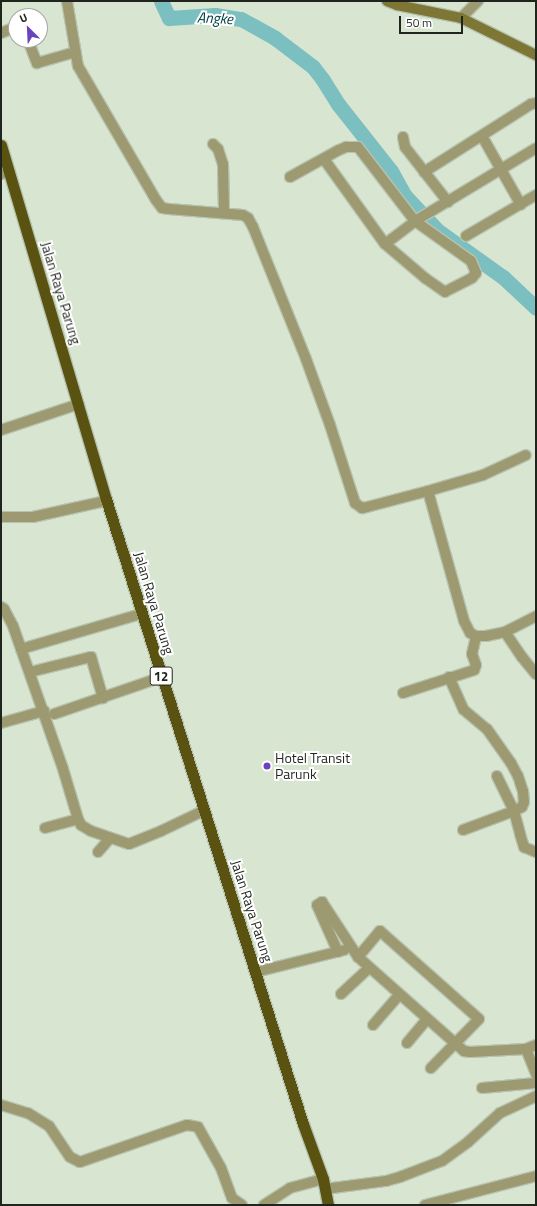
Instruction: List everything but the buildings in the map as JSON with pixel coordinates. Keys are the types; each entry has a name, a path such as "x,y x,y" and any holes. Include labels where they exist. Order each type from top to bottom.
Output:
{"highway":[{"name":"Jalan Raya Parung","path":"1,145 101,502 159,678"},
{"name":"Jalan Raya Parung","path":"1,173 75,405 201,812 322,1183 321,1205"},
{"name":"Jalan Raya Parung","path":"201,812 256,972 328,1205"}],"main road":[{"path":"387,1 461,18 536,55"}],"street":[{"path":"68,1 78,66 98,103 162,208 224,212 243,215 248,218 254,227 308,366 355,503 362,508 428,492 483,475 526,455"},
{"path":"461,18 478,1"},
{"path":"31,48 37,63 75,52"},
{"path":"424,172 531,104 536,103"},
{"path":"482,136 502,168 521,204"},
{"path":"403,137 405,147 448,202"},
{"path":"213,144 218,149 223,164 224,212"},
{"path":"290,177 346,147 358,147 418,220 471,261 476,273 472,278 450,291 442,291 385,244 324,159"},
{"path":"385,244 430,212 536,148"},
{"path":"466,236 536,195"},
{"path":"2,428 75,405"},
{"path":"428,492 464,621 470,633 476,636 486,636 505,632 536,616"},
{"path":"1,517 33,517 101,502"},
{"path":"1,606 13,626 22,649 44,711 78,819 82,825 91,831 129,844 201,812"},
{"path":"22,649 137,615"},
{"path":"505,632 536,674"},
{"path":"403,693 476,668 472,654 476,636"},
{"path":"30,672 91,657 103,698"},
{"path":"449,677 464,710 487,729 505,753 518,776 523,791 524,802 522,807 463,830"},
{"path":"54,714 159,678"},
{"path":"1,723 44,711"},
{"path":"496,776 514,811 524,847 536,852"},
{"path":"45,828 78,819"},
{"path":"98,852 110,838"},
{"path":"338,952 317,905 322,902 358,957 399,995 467,1052 531,1047 536,1074"},
{"path":"358,957 380,931 479,1019 431,1068"},
{"path":"256,972 338,952 351,947"},
{"path":"341,994 370,968"},
{"path":"373,1025 399,995"},
{"path":"407,1043 427,1019"},
{"path":"482,1088 536,1083"},
{"path":"264,1205 283,1191 322,1183 386,1181 442,1161 468,1142 500,1112 536,1096"},
{"path":"1,1105 28,1114 49,1126 70,1157 80,1162 187,1125 198,1127 221,1168 232,1198 242,1205"},
{"path":"425,1205 536,1176"}],"waterway":[{"name":"Angke","path":"161,1 169,18 215,15 241,19 275,38 313,67 338,104 391,171 405,196 437,230 503,277 536,308"}],"place":[{"name":"Hotel Transit Parunk","path":"267,766"}]}
